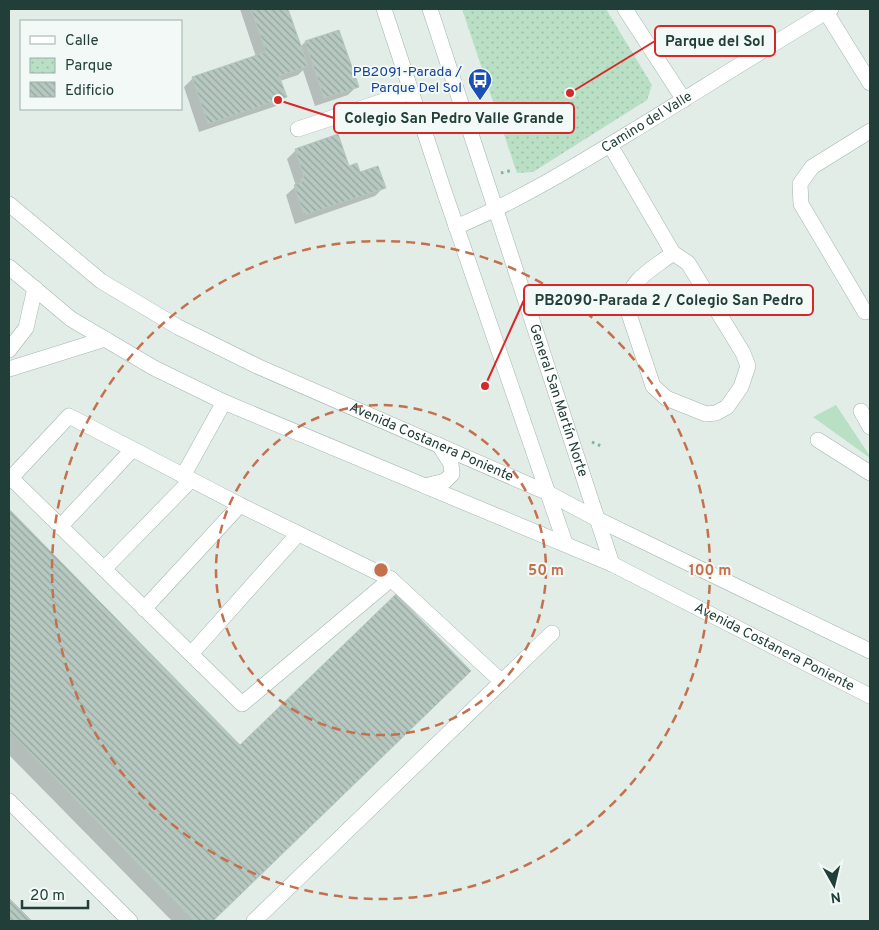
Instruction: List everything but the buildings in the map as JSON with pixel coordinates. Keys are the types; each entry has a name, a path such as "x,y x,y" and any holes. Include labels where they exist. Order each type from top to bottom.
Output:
{"street":[{"path":"384,9 456,227 565,544"},
{"name":"General San Martín Norte","path":"430,9 612,564"},
{"path":"625,9 684,100"},
{"path":"829,10 870,83"},
{"name":"Camino del Valle","path":"456,227 523,197 829,10"},
{"path":"298,129 411,92"},
{"path":"865,312 801,204 800,184 812,167 870,131"},
{"path":"610,145 673,253 688,263 743,353 748,366 741,387 728,408 716,413 706,414 666,398 653,386 628,308 627,298 634,283 673,253"},
{"name":"Avenida Costanera Poniente","path":"9,204 100,281 178,327 257,366 548,494 870,651"},
{"name":"Avenida Costanera Poniente","path":"9,267 72,319 154,368 224,402 612,564 870,696"},
{"path":"9,350 26,328 35,288"},
{"path":"9,369 105,339"},
{"path":"104,569 187,478 224,402"},
{"path":"861,411 870,427"},
{"path":"391,579 242,704 10,477 69,416 240,505 391,579 502,682"},
{"path":"818,440 870,473"},
{"path":"425,486 445,482 452,474 451,464 439,445"},
{"path":"60,527 132,450"},
{"path":"144,608 240,505"},
{"path":"191,654 298,534"},
{"path":"254,921 552,633"},
{"path":"9,800 130,921"}],"green space":[{"path":"462,9 606,9 652,85 647,100 533,172 517,173"},
{"path":"836,405 870,456 870,458 813,417"}],"place":[{"name":"Parque del Sol","path":"570,93"},
{"name":"Colegio San Pedro Valle Grande","path":"278,100"},
{"name":"PB2091-Parada / Parque Del Sol","path":"480,101"},
{"name":"PB2090-Parada 2 / Colegio San Pedro","path":"485,386"}]}
